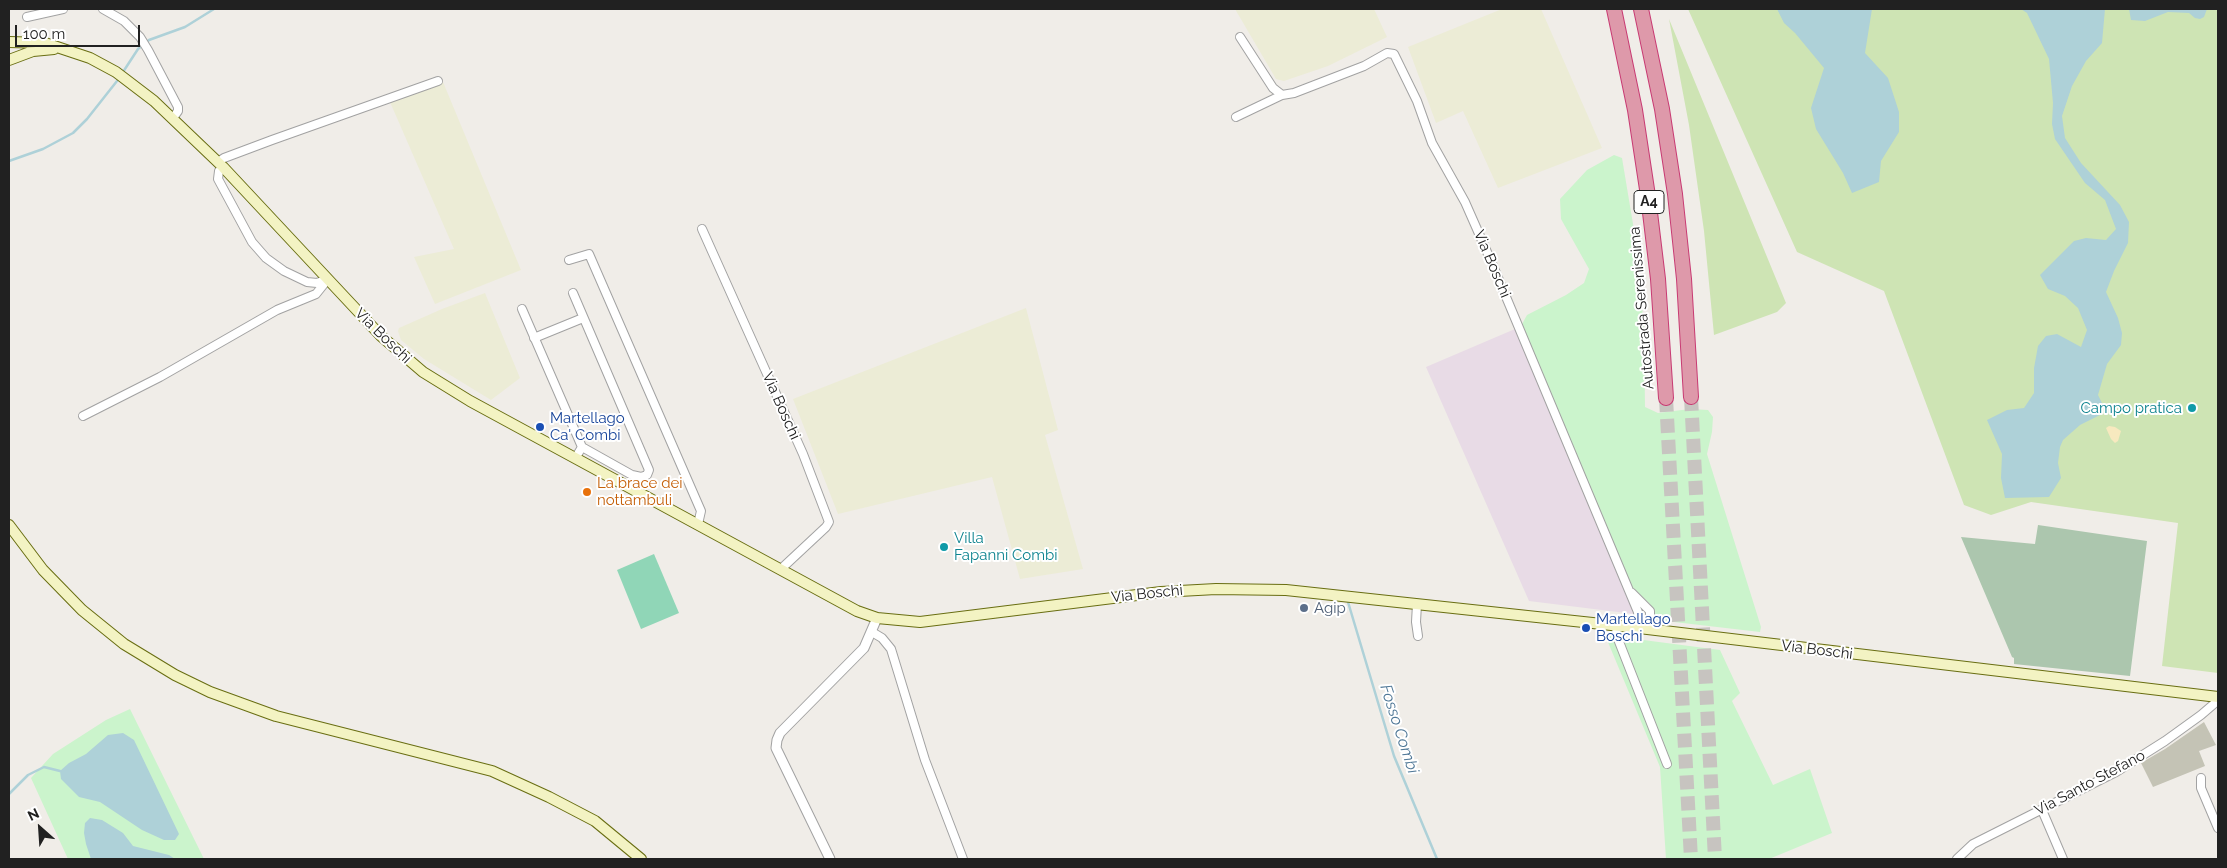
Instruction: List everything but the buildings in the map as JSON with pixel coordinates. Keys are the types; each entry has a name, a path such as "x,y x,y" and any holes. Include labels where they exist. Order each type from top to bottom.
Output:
{"highway":[{"name":"Autostrada Serenissima","path":"1614,9 1635,110 1648,196 1658,279 1666,398"},
{"name":"A4","path":"1640,9 1662,109 1675,194 1684,279 1691,397"}],"main road":[{"name":"Via Boschi","path":"9,42 45,43 64,48 90,58 116,72 173,118 220,165 386,341 424,372 470,401 857,610 877,618 906,622 924,621 1110,598 1216,589 1286,590 1639,628 2217,697"},
{"name":"Via Boschi","path":"9,60 33,51 64,48"},
{"path":"9,525 43,570 82,610 124,644 175,675 218,695 276,716 492,771 550,797 595,821 641,859"}],"street":[{"path":"27,17 63,9"},
{"path":"103,9 124,21 140,37 178,107 178,111 173,118"},
{"path":"1240,37 1273,88 1282,94"},
{"name":"Via Boschi","path":"1236,117 1282,94 1294,93 1364,66 1388,53 1394,54 1417,101 1432,143 1465,202 1478,231 1628,590"},
{"path":"328,279 317,283 307,282 284,271 266,258 252,242 218,179 217,175 220,165 248,149 438,81"},
{"name":"Via Boschi","path":"702,229 803,454 829,522 781,569"},
{"path":"569,260 589,254 701,511 698,524"},
{"path":"83,416 160,377 278,310 316,294 328,279"},
{"path":"522,309 582,447 632,475 641,478 650,470 573,293"},
{"path":"534,338 583,318"},
{"path":"576,457 582,447"},
{"path":"1628,590 1639,617 1639,628"},
{"path":"1628,590 1650,611 1650,630"},
{"path":"1417,604 1416,622 1418,636"},
{"path":"830,859 776,748 780,733 830,680 864,648 877,618"},
{"path":"1617,626 1616,634 1667,764"},
{"path":"872,632 882,638 891,649 925,760 963,859"},
{"name":"Via Santo Stefano","path":"1957,859 1973,844 2116,772 2165,741 2201,715 2215,703 2217,697"},
{"path":"2201,778 2202,788 2218,828"},
{"path":"2042,810 2062,859"}],"shaded area":[{"path":"1515,329 1634,614 1529,601 1426,367"},
{"path":"2204,722 2216,745 2199,751 2205,766 2153,787 2141,763"}],"green space":[{"path":"1235,9 1374,9 1387,37 1328,66 1284,81 1276,79"},
{"path":"1502,9 1541,9 1602,148 1498,188 1463,111 1436,123 1408,47"},
{"path":"1688,9 2218,9 2218,673 2162,666 2178,523 2031,502 1991,515 1964,505 1884,291 1797,252"},
{"path":"1669,19 1786,303 1777,312 1714,335 1704,231 1689,125"},
{"path":"443,82 521,270 435,304 414,257 454,249 390,102"},
{"path":"1614,155 1622,158 1636,242 1644,328 1645,407 1658,413 1690,409 1708,410 1713,417 1707,454 1761,627 1760,632 1657,620 1650,604 1632,587 1521,326 1527,315 1566,295 1584,283 1589,269 1561,219 1560,199 1587,170"},
{"path":"485,293 520,378 491,400 424,359 401,340 398,331 399,328 442,309"},
{"path":"1026,308 1058,430 1045,435 1083,569 1020,579 992,477 838,514 793,399"},
{"path":"2038,525 2147,541 2130,676 2014,664 2014,658 1961,537 2035,544"},
{"path":"654,554 679,613 641,629 617,570"},
{"path":"1605,635 1720,650 1740,693 1732,701 1773,785 1810,769 1832,833 1769,859 1666,859 1660,767"},
{"path":"130,709 204,859 68,859 31,778 53,754 106,720"}],"sand":[{"path":"2109,426 2121,431 2118,441 2115,443 2106,428"}],"water":[{"path":"1777,9 1872,9 1865,53 1888,78 1899,112 1899,132 1881,161 1879,182 1852,193 1843,173 1816,129 1811,108 1824,68 1795,33 1784,23"},
{"path":"2021,9 2105,9 2102,43 2086,61 2072,86 2062,116 2065,138 2081,163 2120,205 2129,222 2128,243 2106,292 2118,318 2122,333 2121,345 2107,364 2098,395 2104,407 2102,414 2080,425 2063,440 2058,463 2061,478 2049,497 2005,498 2001,478 2002,454 1987,420 2007,410 2024,408 2034,393 2034,368 2038,346 2046,336 2057,334 2081,347 2087,330 2078,308 2065,296 2048,289 2040,275 2074,241 2086,238 2106,240 2116,229 2105,200 2085,183 2055,139 2052,124 2053,103 2049,59 2027,13"},
{"path":"2129,9 2207,9 2204,17 2200,19 2195,18 2189,13 2168,12 2145,21 2131,20"},
{"path":"123,733 134,740 179,834 175,840 164,840 142,830 100,802 79,797 61,779 60,771 69,763 86,754 108,735"},
{"path":"90,818 102,820 123,833 133,846 169,855 175,859 91,859 84,833 85,823"}],"waterway":[{"path":"123,72 138,49 149,40 185,27 214,9"},
{"path":"9,161 43,149 73,133 87,119 117,81"},
{"name":"Fosso Combi","path":"1348,602 1394,756 1437,859"},
{"path":"9,794 28,775 44,767 60,771"}],"tunnel":[{"path":"1691,397 1715,859"},
{"path":"1666,398 1691,859"}],"place":[{"name":"Campo pratica","path":"2192,408"},
{"name":"Martellago Ca' Combi","path":"540,427"},
{"name":"La brace dei nottambuli","path":"587,492"},
{"name":"Villa Fapanni Combi","path":"944,547"},
{"name":"Agip","path":"1304,608"},
{"name":"Martellago Boschi","path":"1586,628"}]}
